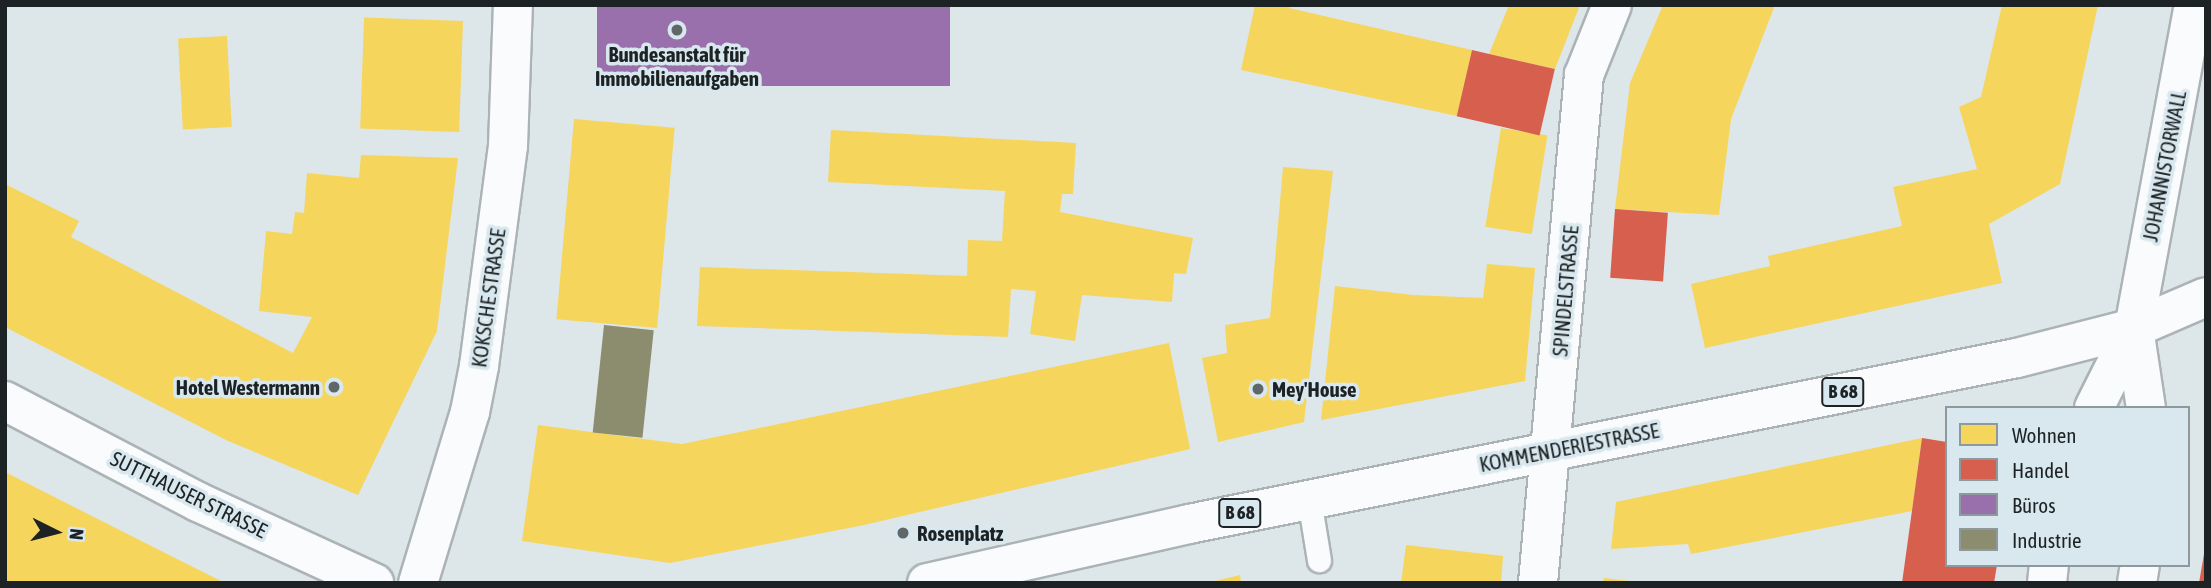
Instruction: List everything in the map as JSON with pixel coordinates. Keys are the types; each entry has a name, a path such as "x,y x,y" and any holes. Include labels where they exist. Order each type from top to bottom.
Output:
{"main road":[{"name":"KOKSCHE STRASSE","path":"418,583 470,412 479,366 508,146 513,5"},
{"name":"SPINDELSTRASSE","path":"1538,583 1584,75 1612,5"},
{"name":"JOHANNISTORWALL","path":"2095,406 2134,328 2194,5"},
{"name":"KOMMENDERIESTRASSE","path":"928,583 1309,499 2017,358 2134,328 2206,297"},
{"name":"JOHANNISTORWALL","path":"2134,328 2146,406"},
{"name":"SUTTHAUSER STRASSE","path":"5,401 198,502 374,583"}],"lane":[{"path":"1309,499 1319,561"}],"building: Wohnen":[{"path":"1255,5 1290,5 1289,8 1472,50 1457,116 1241,70"},
{"path":"1509,5 1580,5 1555,69 1489,54"},
{"path":"1663,5 1775,5 1731,119 1719,215 1615,209 1630,83"},
{"path":"2002,5 2098,5 2060,184 1989,224 2002,283 1705,348 1691,284 1770,266 1768,256 1902,226 1893,187 1977,169 1959,107 1981,97"},
{"path":"364,18 463,21 459,132 360,128"},
{"path":"227,36 232,127 183,129 178,39"},
{"path":"574,119 675,128 657,328 556,319"},
{"path":"1501,128 1547,135 1532,234 1485,227"},
{"path":"831,130 1076,143 1073,194 1062,194 1060,212 1193,238 1186,274 1174,273 1172,302 1082,295 1075,341 1030,334 1036,291 1011,289 1008,337 697,326 700,267 967,276 968,240 1002,241 1005,191 828,182"},
{"path":"361,155 458,158 437,331 358,495 226,440 5,327 5,184 79,221 71,237 293,353 312,317 259,311 266,231 292,234 295,212 304,213 307,173 359,178"},
{"path":"1283,167 1333,171 1304,422 1218,442 1202,358 1227,353 1225,325 1270,318"},
{"path":"1487,264 1535,268 1525,381 1321,420 1335,286 1413,295 1483,298"},
{"path":"1169,343 1190,449 864,525 670,563 522,541 538,425 682,444"},
{"path":"1922,438 1912,511 1691,554 1688,544 1611,549 1616,502"},
{"path":"5,472 173,557 225,583 5,583"},
{"path":"1406,545 1503,556 1501,583 1401,583"},
{"path":"1240,575 1241,583 1211,583 1211,582"},
{"path":"1604,578 1630,581 1630,583 1603,583"}],"building: Handel":[{"path":"1472,50 1555,69 1540,135 1457,116"},
{"path":"1615,209 1668,213 1663,282 1610,278"},
{"path":"1922,438 1945,442 1945,567 1997,567 1994,583 1902,583"},
{"path":"2204,554 2206,583 2199,583"}],"building: Büros":[{"path":"597,5 950,5 950,86 597,86"}],"building: Industrie":[{"path":"604,325 654,330 642,438 593,432"}],"place":[{"name":"Bundesanstalt für Immobilienaufgaben","path":"677,30"},
{"name":"Hotel Westermann","path":"334,387"},
{"name":"Mey'House","path":"1258,389"},
{"name":"Rosenplatz","path":"903,533"}]}
